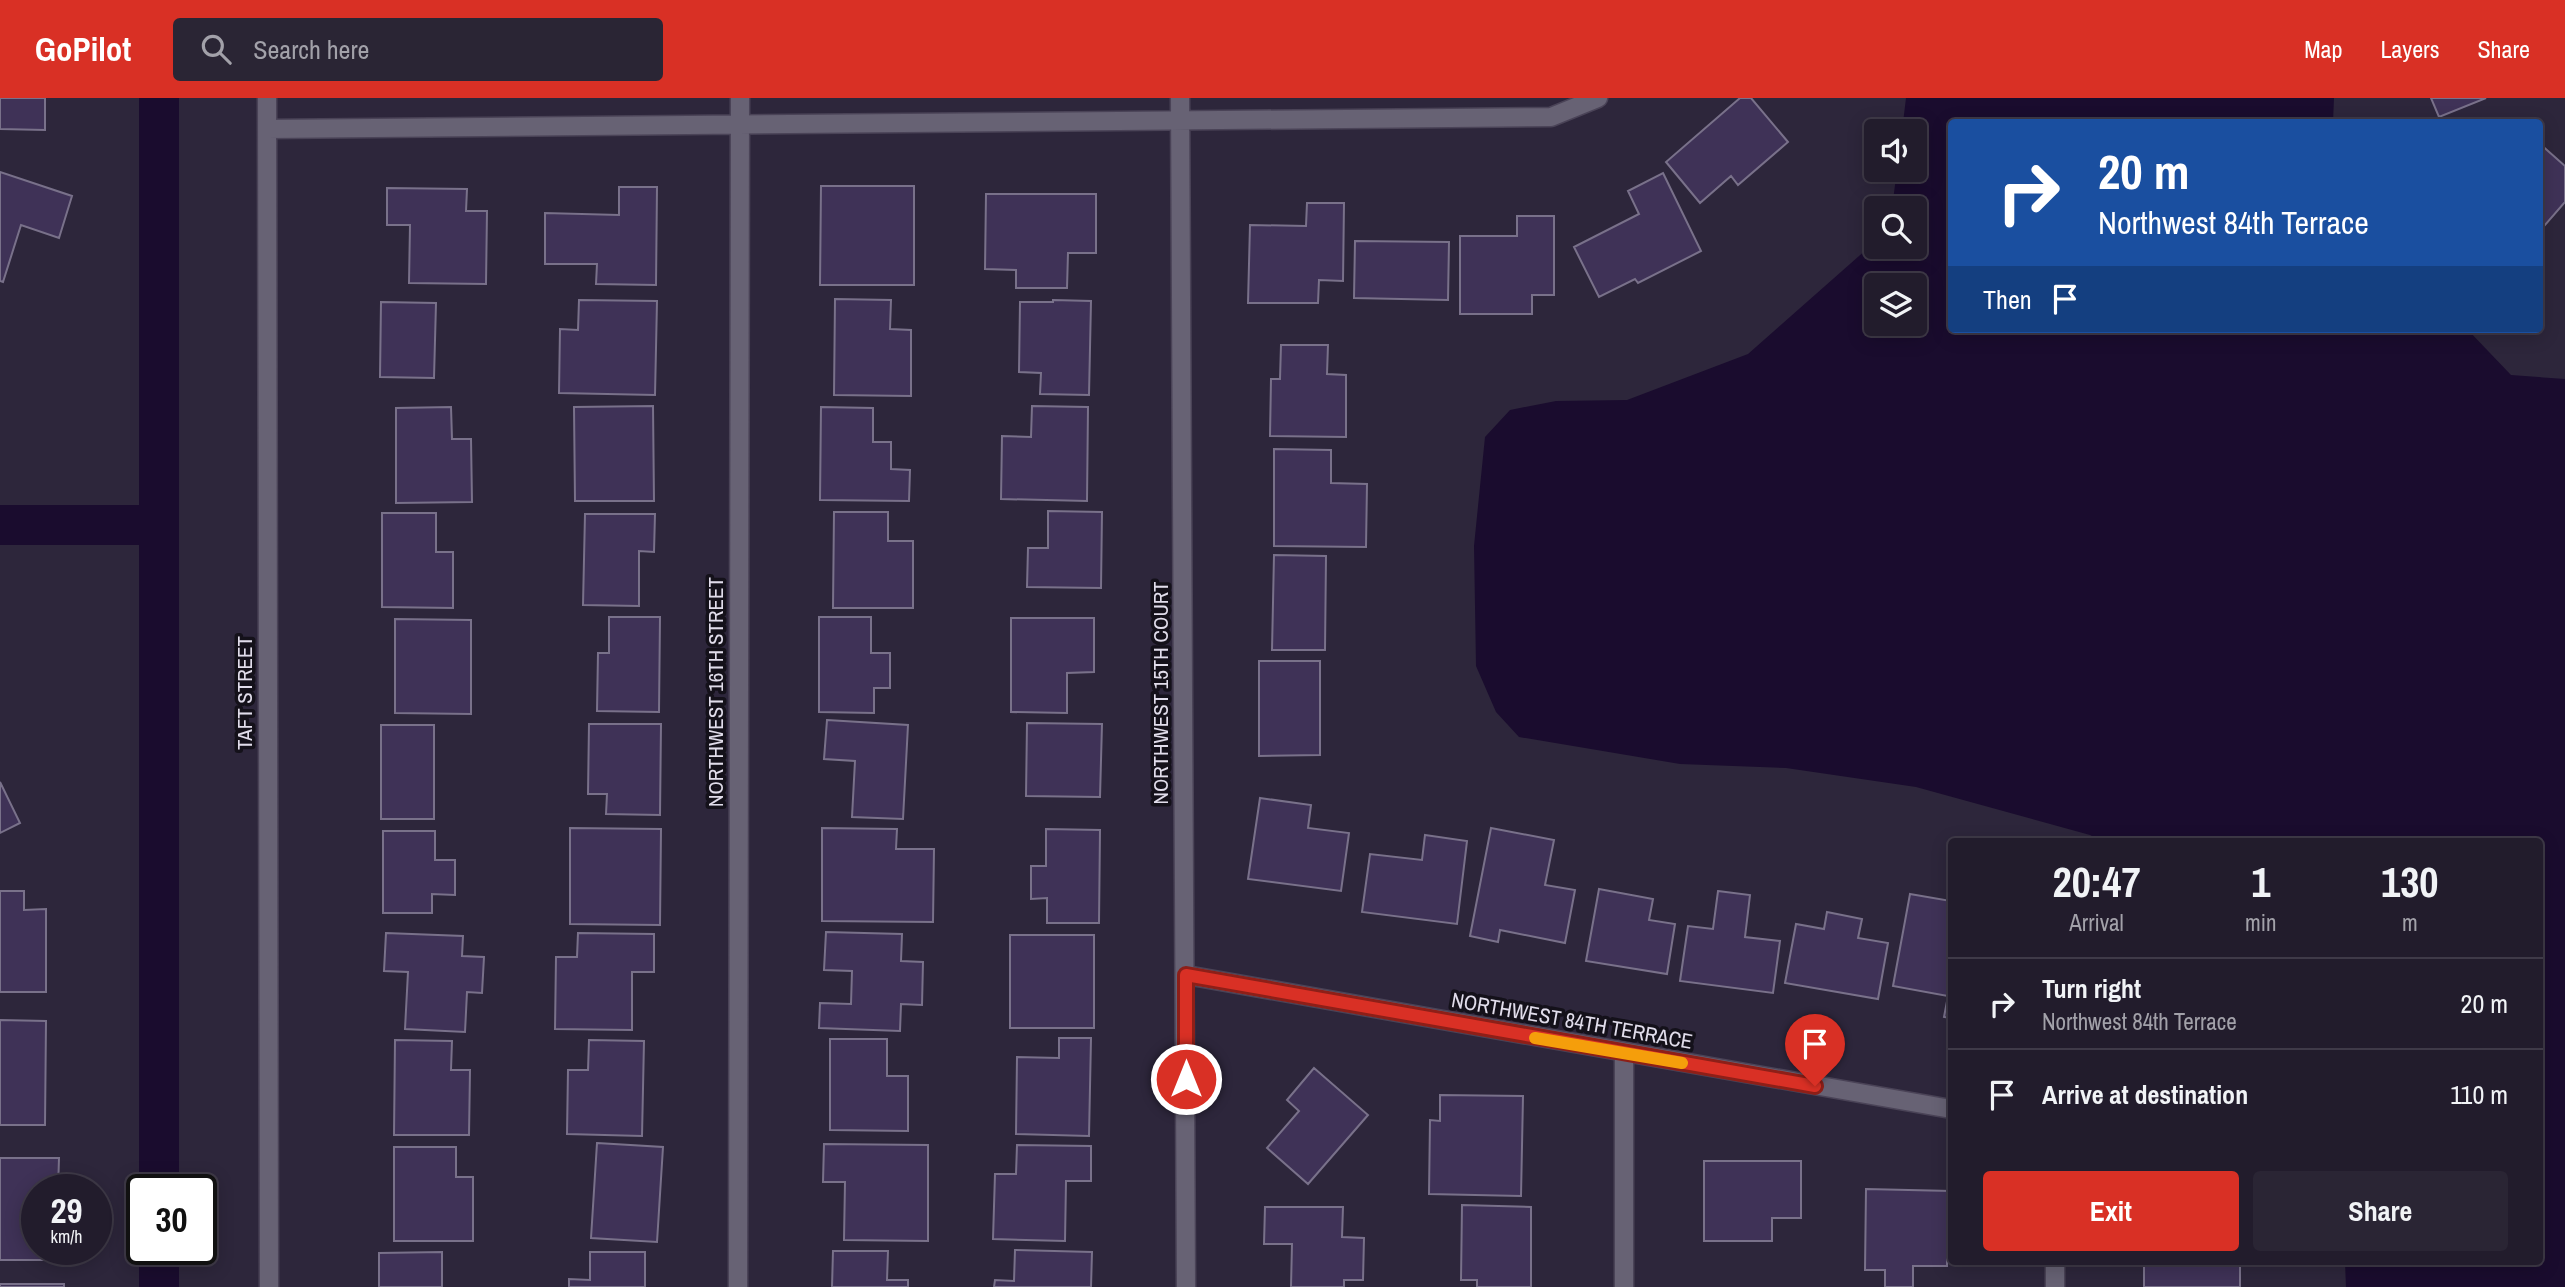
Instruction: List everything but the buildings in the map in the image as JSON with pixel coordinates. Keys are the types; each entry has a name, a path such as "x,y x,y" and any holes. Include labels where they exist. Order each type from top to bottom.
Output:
{"street":[{"name":"TAFT STREET","path":"267,98 269,1287"},
{"name":"NORTHWEST 16TH STREET","path":"738,1287 740,98"},
{"name":"NORTHWEST 15TH COURT","path":"1180,98 1186,1287"},
{"path":"267,129 1551,117 1598,98"},
{"name":"NORTHWEST 84TH TERRACE","path":"1186,975 1948,1109"},
{"path":"1624,1053 1624,1287"},
{"path":"2055,1265 2055,1287"}],"shaded area":[{"path":"1906,98 2334,98 2333,119 1948,119 1948,333 2471,333 2511,375 2565,379 2565,1287 2346,1287 2345,1265 2543,1265 2543,838 2096,838 1916,787 1786,768 1680,764 1519,737 1496,712 1476,666 1474,546 1485,437 1510,410 1556,401 1627,400 1748,354 1864,252 1864,259 1927,259 1927,196 1894,196 1895,182 1927,182 1927,119 1903,119"}],"waterway":[{"path":"159,98 159,1174"},
{"path":"0,525 158,525"},
{"path":"159,1265 159,1287"}],"slow traffic":[{"path":"1535,1038 1682,1063"}],"route":[{"path":"1186,1079 1186,975 1815,1086"}]}
